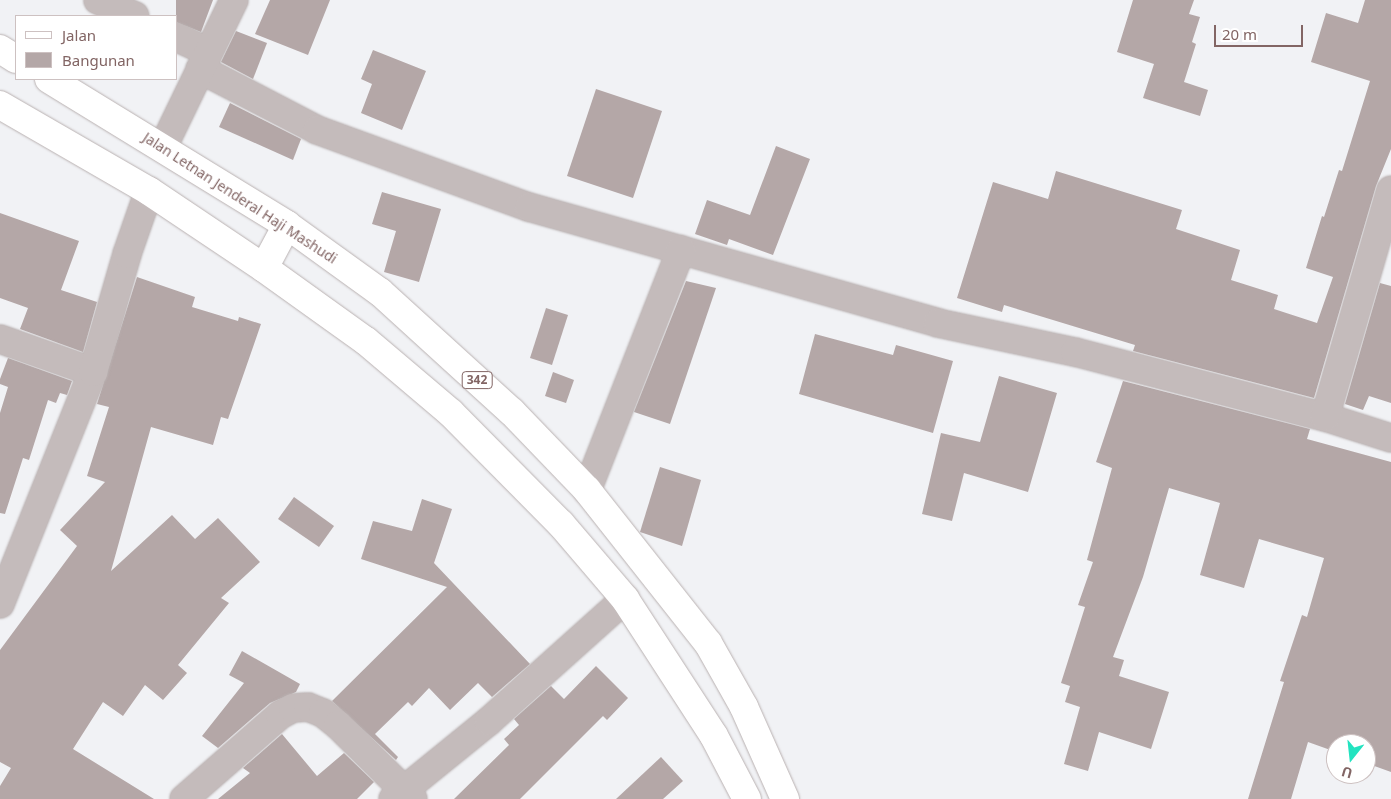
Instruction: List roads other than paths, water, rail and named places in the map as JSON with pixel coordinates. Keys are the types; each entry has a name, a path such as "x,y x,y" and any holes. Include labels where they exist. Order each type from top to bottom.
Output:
{"main road":[{"path":"0,49 15,58"},
{"name":"Jalan Letnan Jenderal Haji Mashudi","path":"51,80 163,147 287,225 380,292 512,412 587,490 708,643 744,707 785,799"},
{"path":"0,105 149,191 264,268 366,341 451,413 561,524 625,599 714,736 747,799"},
{"path":"264,268 287,225"}],"street":[{"path":"98,0 133,15"},
{"path":"163,147 234,0"},
{"path":"178,39 204,61 317,130 529,207 938,323 1076,352 1325,417 1391,438"},
{"path":"1325,417 1391,190"},
{"path":"1,601 93,372 127,254 149,191"},
{"path":"587,490 681,250"},
{"path":"0,340 93,372"},
{"path":"184,799 280,716 294,708 308,707 323,713 338,725 403,796 625,599"}]}
